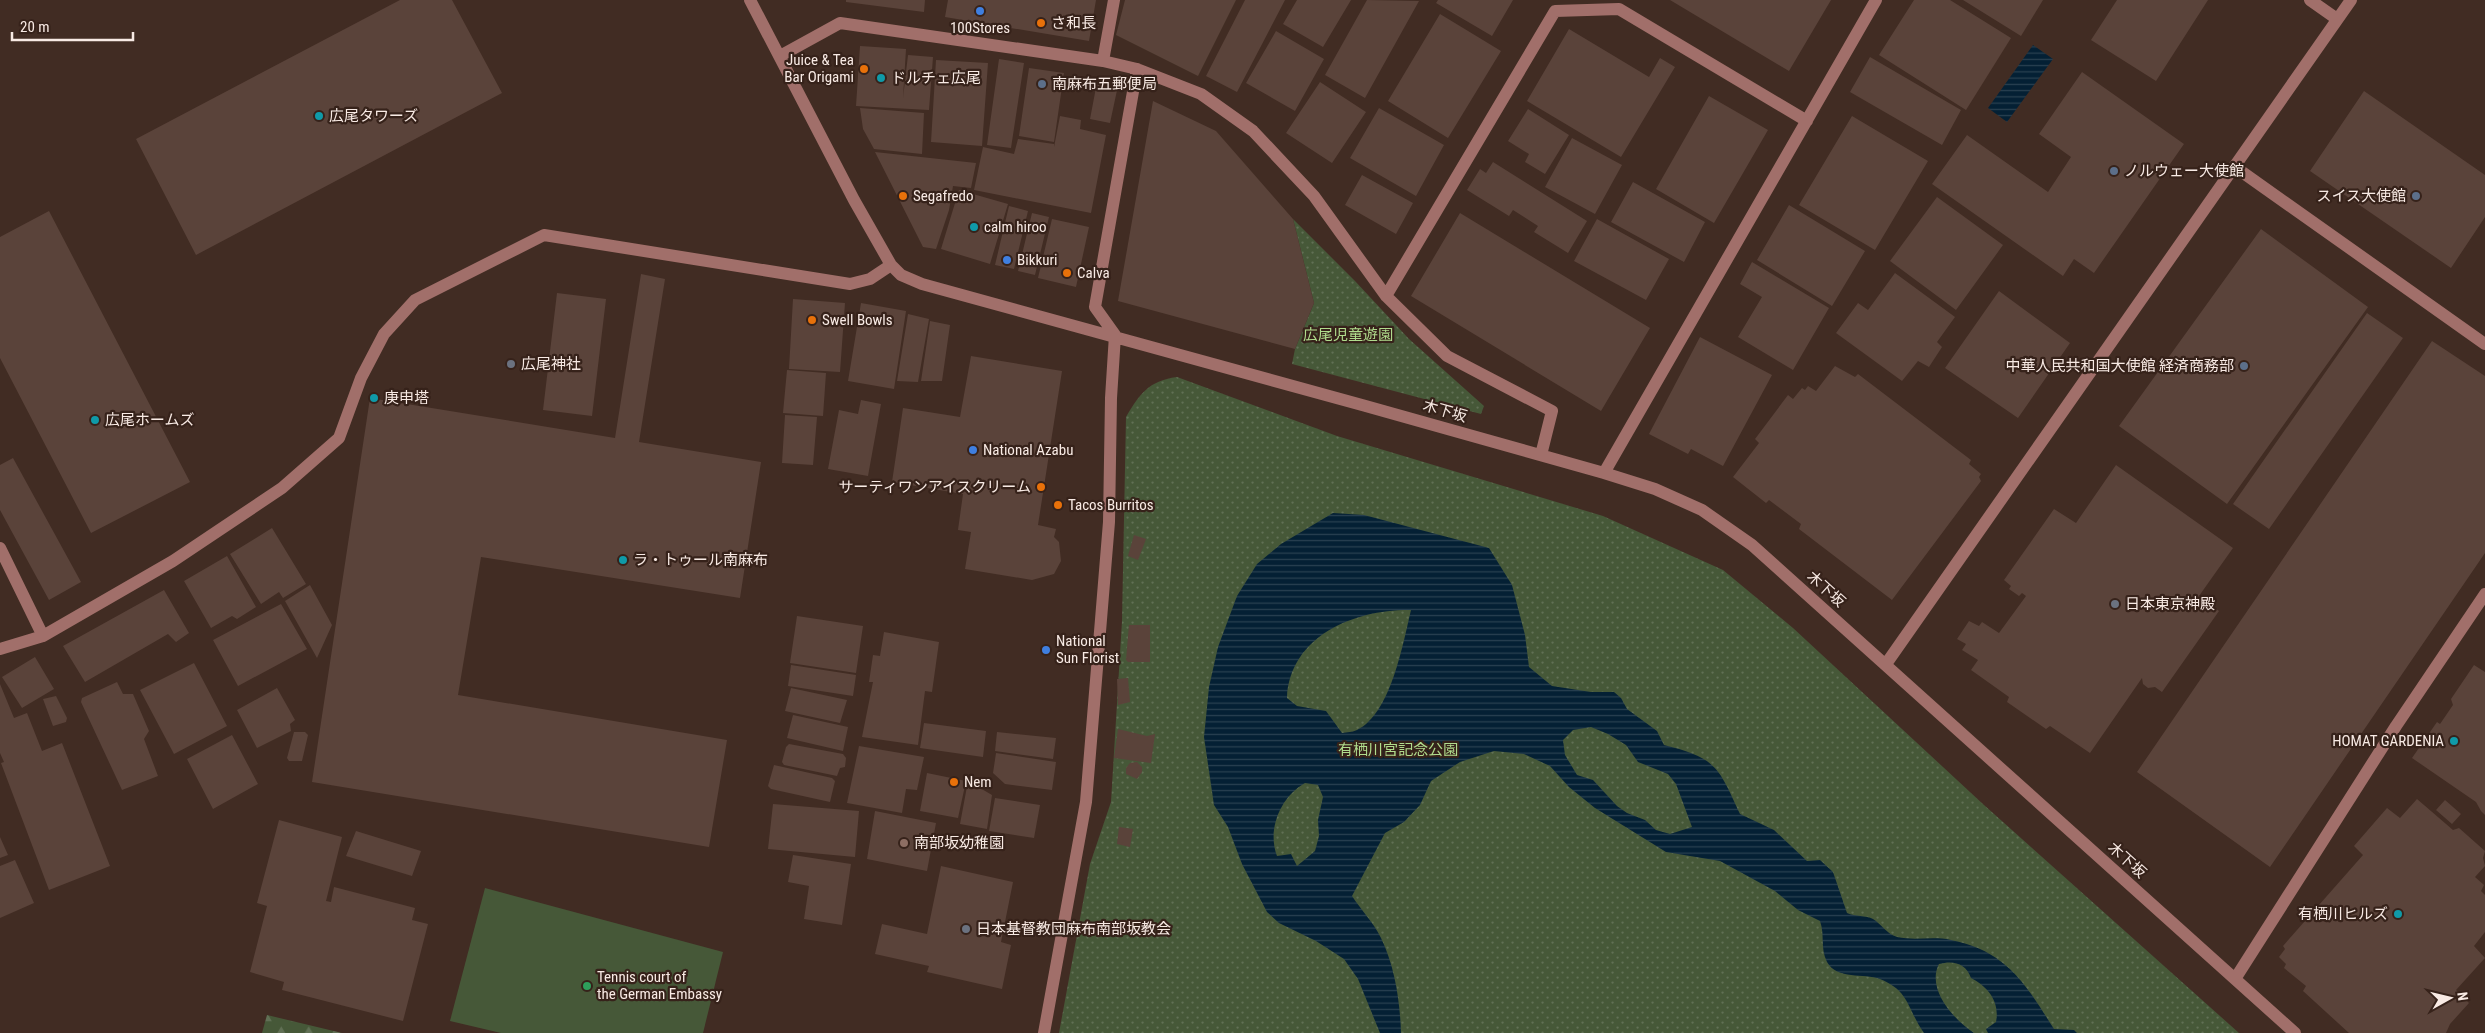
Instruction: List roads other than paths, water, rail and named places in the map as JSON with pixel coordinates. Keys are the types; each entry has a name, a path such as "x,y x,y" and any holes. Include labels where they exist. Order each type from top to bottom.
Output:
{"street":[{"path":"0,649 43,636 173,561 282,488 339,438 361,378 384,334 415,300 544,235 850,284 870,279 891,265 854,200 750,0"},
{"path":"1103,61 1114,0"},
{"path":"1604,473 1876,0"},
{"path":"2310,0 2337,19"},
{"path":"1886,664 2351,0"},
{"path":"1386,296 1555,12 1619,9 1807,121"},
{"path":"780,56 840,23 1103,61 1137,69 1202,94 1253,131 1314,196 1386,296 1447,356 1552,411 1541,455"},
{"path":"1044,1033 1086,802 1109,522 1111,398 1115,335 1095,308 1137,69"},
{"path":"2235,167 2485,344"},
{"name":"木下坂","path":"891,265 901,275 922,284 1115,335 1604,473 1655,489 1702,510 1752,544 2296,1033"},
{"path":"0,548 43,636"},
{"path":"2235,978 2396,726 2485,594"}],"water":[{"path":"2033,45 2053,59 2007,122 1988,108"},
{"path":"1333,513 1364,515 1489,548 1512,585 1525,635 1529,667 1552,686 1591,692 1614,692 1621,698 1627,709 1657,731 1664,745 1695,755 1713,766 1726,785 1740,814 1774,830 1807,861 1820,860 1833,872 1847,913 1873,919 1890,934 1897,937 1951,940 1987,952 2001,961 2024,984 2054,1029 2074,1030 2077,1033 1988,1033 1986,1029 1996,1022 1997,1014 1991,995 1983,986 1971,978 1966,969 1958,964 1949,962 1939,964 1936,984 1939,993 1944,1003 1958,1020 1974,1033 1924,1033 1903,995 1890,984 1874,977 1844,974 1831,968 1825,957 1820,921 1798,910 1775,891 1720,861 1666,852 1595,808 1569,787 1550,766 1524,754 1494,751 1460,762 1431,781 1420,805 1404,822 1385,833 1352,896 1381,938 1396,984 1401,1033 1380,1033 1358,979 1344,959 1316,941 1279,923 1267,912 1242,864 1228,827 1214,805 1204,737 1209,687 1218,647 1237,596 1257,564 1281,544","holes":["1411,610 1394,676 1379,709 1369,722 1357,730 1342,733 1326,711 1297,706 1287,698 1291,676 1300,658 1313,642 1330,630 1369,614","1591,727 1608,734 1626,745 1638,762 1668,774 1676,784 1692,827 1670,834 1656,830 1645,820 1627,813 1617,806 1593,780 1577,775 1565,755 1563,740 1573,730","1305,783 1318,785 1323,797 1318,820 1319,836 1315,851 1297,866 1291,854 1277,856 1274,846 1275,825 1278,815 1283,805 1296,789"]}],"place":[{"name":"100Stores","path":"980,11"},
{"name":"さ和長","path":"1041,23"},
{"name":"Juice & Tea Bar Origami","path":"864,69"},
{"name":"ドルチェ広尾","path":"881,78"},
{"name":"南麻布五郵便局","path":"1042,84"},
{"name":"広尾タワーズ","path":"319,116"},
{"name":"ノルウェー大使館","path":"2114,171"},
{"name":"Segafredo","path":"903,196"},
{"name":"スイス大使館","path":"2416,196"},
{"name":"calm hiroo","path":"974,227"},
{"name":"Bikkuri","path":"1007,260"},
{"name":"Calva","path":"1067,273"},
{"name":"Swell Bowls","path":"812,320"},
{"name":"広尾神社","path":"511,364"},
{"name":"中華人民共和国大使館 経済商務部","path":"2244,366"},
{"name":"庚申塔","path":"374,398"},
{"name":"広尾ホームズ","path":"95,420"},
{"name":"National Azabu","path":"973,450"},
{"name":"サーティワンアイスクリーム","path":"1041,487"},
{"name":"Tacos Burritos","path":"1058,505"},
{"name":"ラ・トゥール南麻布","path":"623,560"},
{"name":"日本東京神殿","path":"2115,604"},
{"name":"National Sun Florist","path":"1046,650"},
{"name":"HOMAT GARDENIA","path":"2454,741"},
{"name":"Nem","path":"954,782"},
{"name":"南部坂幼稚園","path":"904,843"},
{"name":"有栖川ヒルズ","path":"2398,914"},
{"name":"日本基督教団麻布南部坂教会","path":"966,929"},
{"name":"Tennis court of the German Embassy","path":"587,986"}],"park label":[{"name":"広尾児童遊園","path":"1348,335"},
{"name":"有栖川宮記念公園","path":"1398,750"}]}
